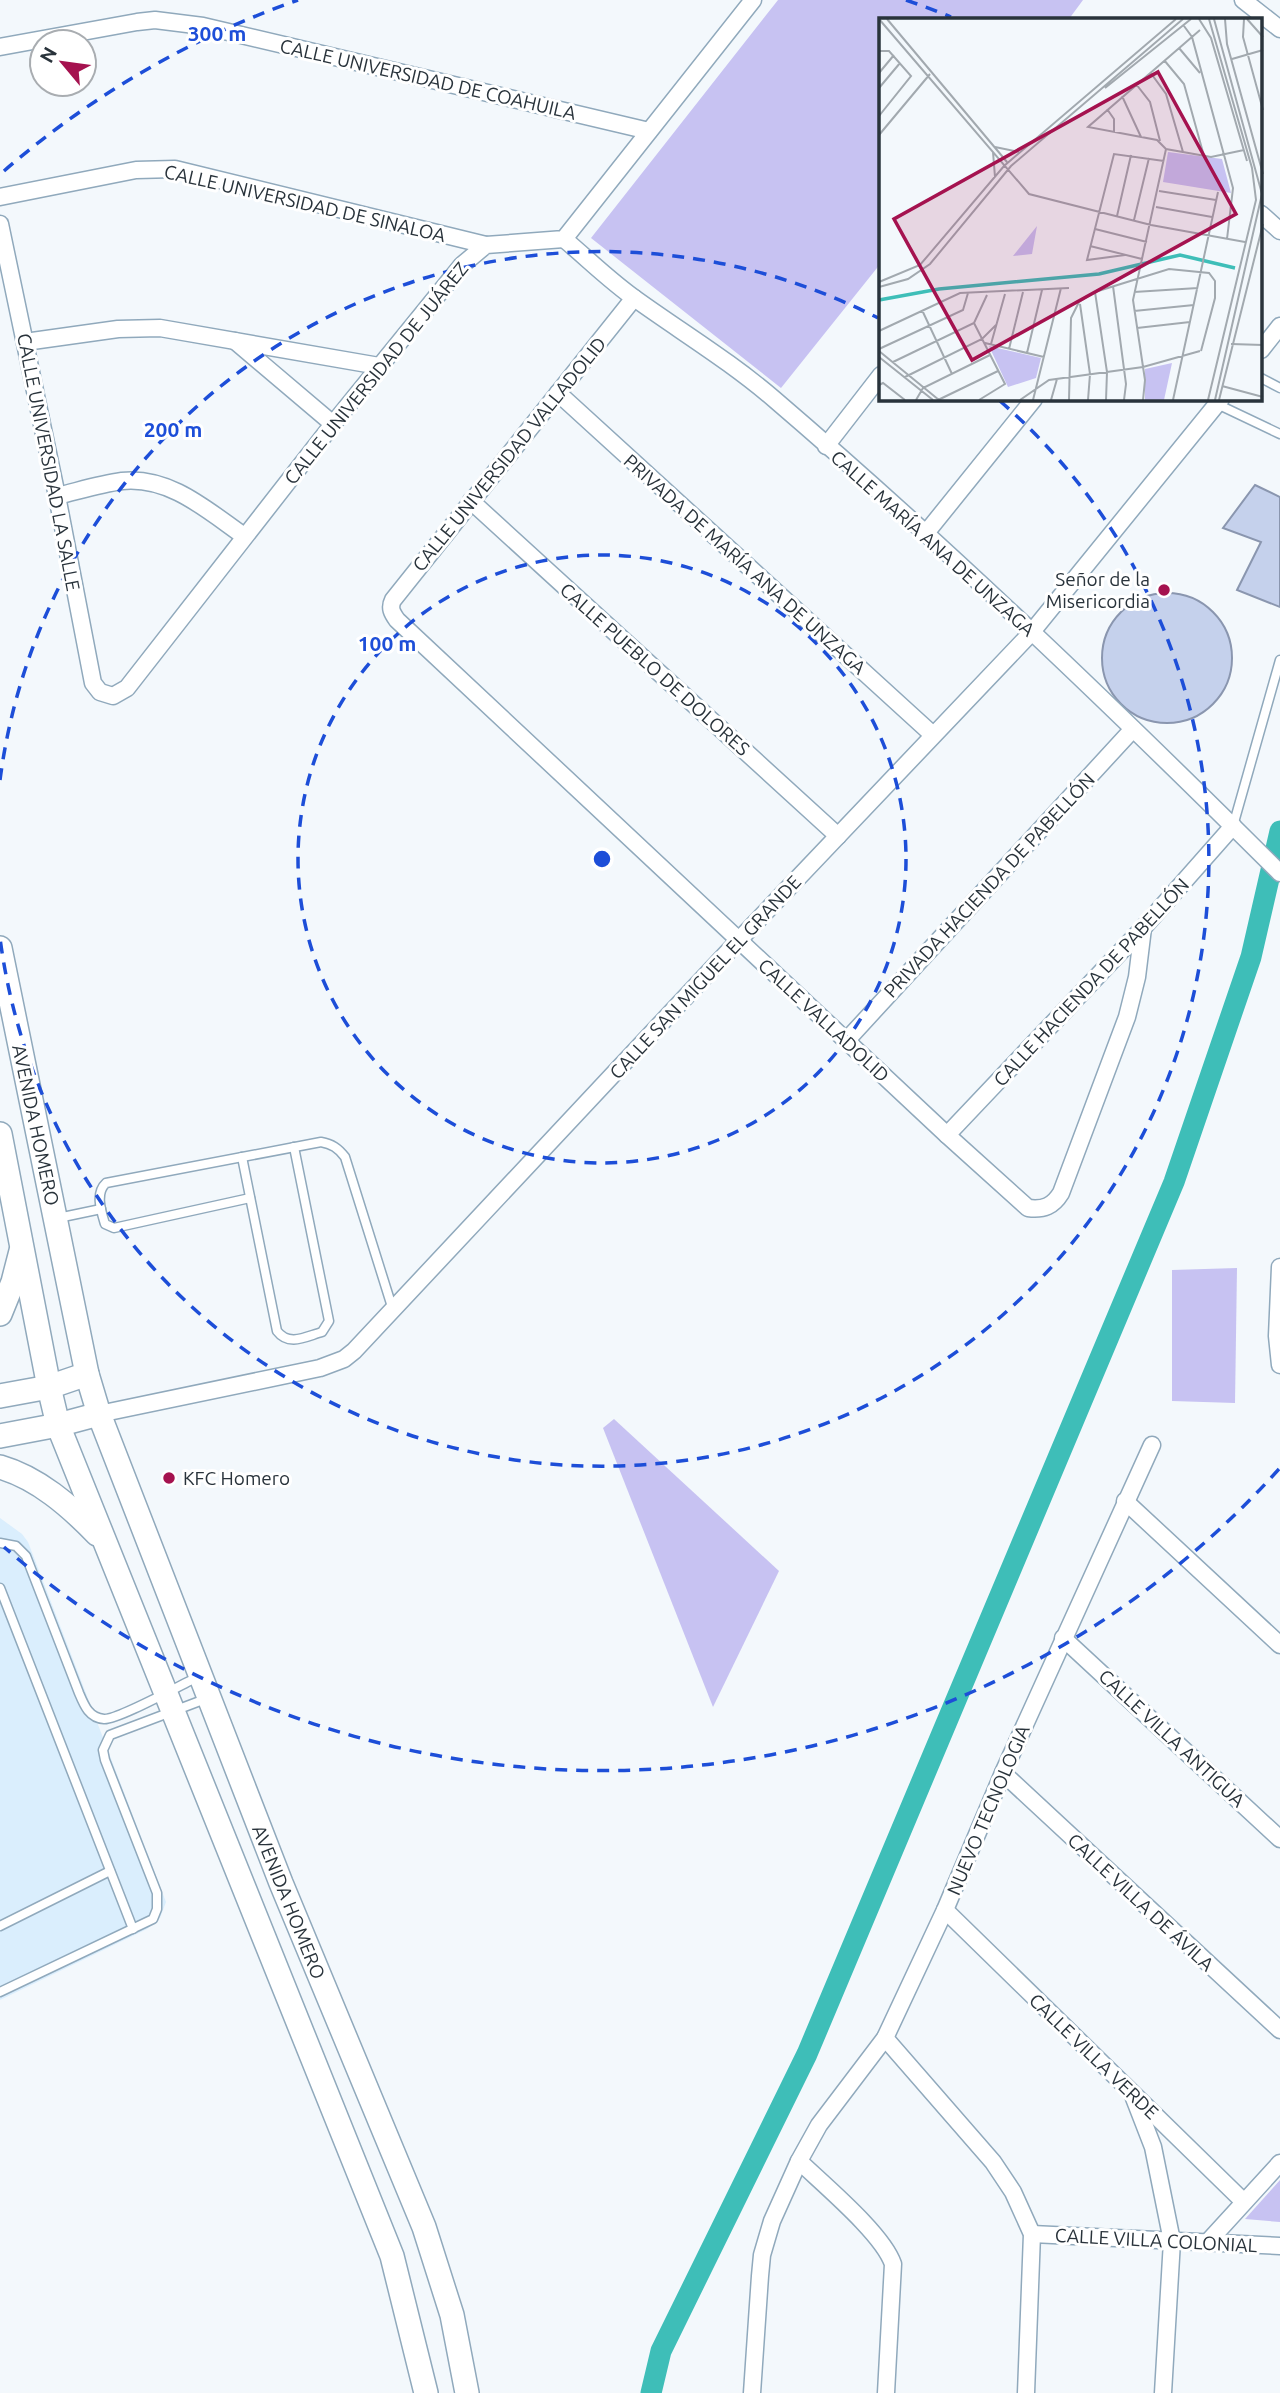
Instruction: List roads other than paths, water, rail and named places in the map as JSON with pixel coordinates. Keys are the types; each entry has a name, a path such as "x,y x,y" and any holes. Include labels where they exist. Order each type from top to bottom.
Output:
{"main road":[{"name":"AVENIDA HOMERO","path":"0,948 87,1374 99,1413 286,1896 424,2227 452,2315 467,2393"},
{"name":"AVENIDA HOMERO","path":"0,1134 58,1425 393,2256 426,2393"},
{"path":"0,1314 13,1282 22,1244"},
{"path":"0,1396 49,1387 87,1374"},
{"path":"0,1436 58,1425 99,1413"},
{"path":"0,1467 34,1482 58,1498 106,1543"}],"street":[{"path":"564,239 752,0"},
{"path":"1243,0 1280,29"},
{"name":"CALLE UNIVERSIDAD DE COAHUILA","path":"0,47 137,22 182,23 649,131"},
{"name":"CALLE UNIVERSIDAD DE SINALOA","path":"0,197 136,170 174,169 486,246"},
{"path":"1262,216 1280,232"},
{"name":"CALLE UNIVERSIDAD LA SALLE","path":"0,224 93,682 100,692 106,694"},
{"name":"CALLE UNIVERSIDAD DE JUÁREZ","path":"106,694 120,694 127,688 244,536 468,258 486,246 564,239"},
{"name":"CALLE MARÍA ANA DE UNZAGA","path":"564,239 634,298 731,365 772,398 926,533 1280,873"},
{"name":"CALLE UNIVERSIDAD VALLADOLID","path":"392,612 393,600 634,298"},
{"path":"25,342 118,328 182,330 379,366"},
{"path":"233,339 333,424"},
{"path":"826,446 879,378"},
{"name":"PRIVADA DE MARÍA ANA DE UNZAGA","path":"558,393 933,735"},
{"path":"926,533 1032,401"},
{"name":"CALLE SAN MIGUEL EL GRANDE","path":"99,1413 320,1368 354,1351 1031,633 1219,401"},
{"path":"57,496 121,481 157,484 190,498 244,536"},
{"name":"CALLE PUEBLO DE DOLORES","path":"471,501 838,836"},
{"name":"CALLE VALLADOLID","path":"392,612 407,629 1024,1206 1043,1208 1058,1199 1127,1017 1137,977 1143,928"},
{"name":"PRIVADA HACIENDA DE PABELLÓN","path":"846,1041 1133,729"},
{"name":"CALLE HACIENDA DE PABELLÓN","path":"947,1135 1143,928 1233,826"},
{"path":"1279,1273 1277,1336 1280,1365"},
{"name":"NUEVO TECNOLOGIA","path":"752,2393 762,2255 772,2221 799,2161 819,2125 885,2038 945,1910 1063,1638 1152,1445"},
{"path":"1125,1501 1280,1645"},
{"name":"CALLE VILLA ANTIGUA","path":"1063,1638 1280,1839"},
{"name":"CALLE VILLA DE ÁVILA","path":"1003,1773 1280,2030"},
{"name":"CALLE VILLA VERDE","path":"945,1910 1244,2202"},
{"path":"885,2038 993,2162 1013,2192 1032,2234 1026,2393"},
{"path":"1131,2092 1153,2147 1172,2241 1163,2393"},
{"path":"799,2161 879,2239 890,2255 893,2264 886,2393"},
{"path":"1207,2243 1280,2163"},
{"name":"CALLE VILLA COLONIAL","path":"1032,2234 1280,2246"}],"lane":[{"path":"1262,379 1280,388"},
{"path":"1219,401 1280,434"},
{"path":"1233,826 1280,660"},
{"path":"250,1198 114,1228 105,1224 101,1209 101,1188 106,1183 321,1142 329,1143 345,1157 393,1310"},
{"path":"242,1157 277,1331 281,1337 292,1340 322,1332 329,1321 294,1147"},
{"path":"55,1219 101,1209"},
{"path":"0,1543 16,1546 26,1556 79,1693 90,1713 106,1719 169,1701 208,1699"},
{"path":"0,1588 133,1929"},
{"path":"0,1992 153,1919 157,1909 157,1892 103,1750 110,1735 169,1701 200,1676"},
{"path":"0,1926 110,1871"}],"waterway":[{"path":"651,2393 661,2351 807,2054 1174,1182 1251,957 1280,831"}],"place":[{"name":"Señor de la Misericordia","path":"1164,590"},
{"name":"KFC Homero","path":"169,1478"}]}
